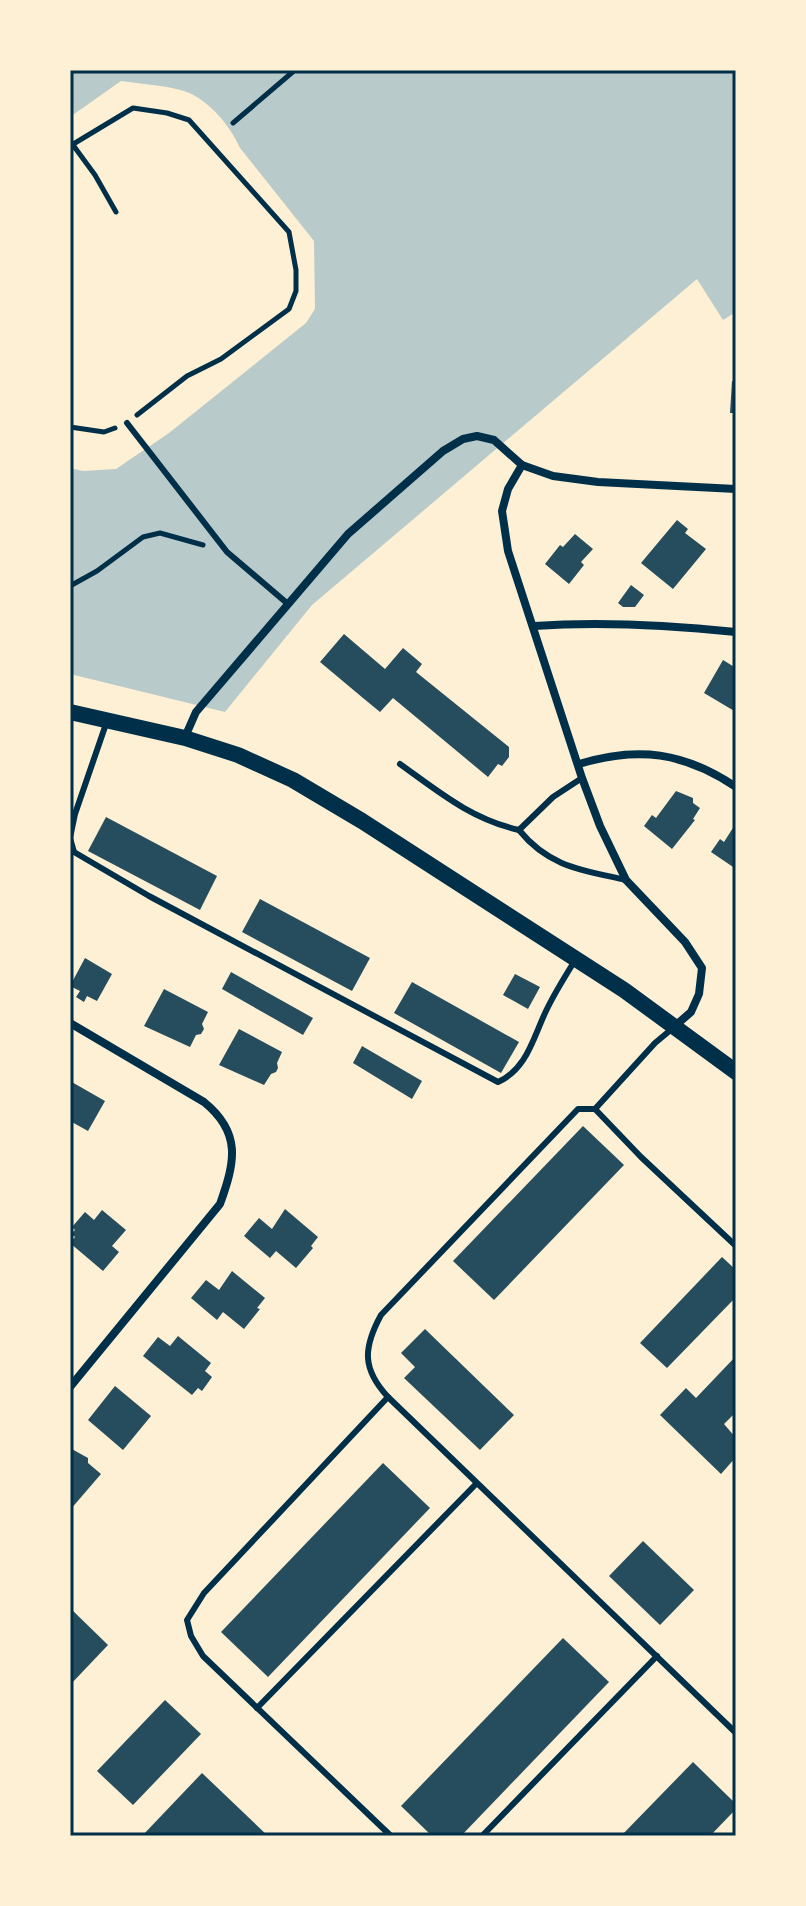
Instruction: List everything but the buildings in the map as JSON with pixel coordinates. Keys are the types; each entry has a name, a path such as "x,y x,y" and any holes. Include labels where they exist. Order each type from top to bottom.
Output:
{"main road":[{"path":"70,712 185,738 238,755 293,780 576,959 736,1072"}],"street":[{"path":"185,738 196,712 348,534 443,451 463,439 477,436 494,440 522,465 553,476 598,482 736,489"},
{"path":"522,465 508,489 502,511 508,551 582,778 600,826 626,880 685,942 702,968 699,994 691,1012 675,1026"},
{"path":"534,626 664,625 736,632"},
{"path":"579,764 606,756 635,753 665,755 736,787"},
{"path":"70,1023 204,1102 221,1116 231,1136 232,1169 220,1204 70,1387"}],"lane":[{"path":"127,423 227,552 288,604"},
{"path":"107,721 75,814 70,838 74,852 149,896 498,1082 513,1075 534,1043 545,1012 576,959"},
{"path":"400,764 456,805 493,824 519,830 533,847 548,858 576,869 626,880"},
{"path":"519,830 553,797 582,778"},
{"path":"595,1109 655,1043 675,1026"},
{"path":"736,1246 595,1109 578,1109 381,1315 369,1337 367,1360 376,1384 388,1397 736,1733"},
{"path":"388,1397 204,1593 187,1620 191,1636 203,1656 391,1836"},
{"path":"257,1708 476,1484"},
{"path":"482,1836 657,1656"}],"path":[{"path":"202,70 216,70"},
{"path":"233,123 295,70"},
{"path":"70,427 104,432 127,423 187,376 221,359 289,309 296,291 296,270 289,232 189,120 133,108 72,145 95,175 116,212"},
{"path":"70,586 97,571 143,537 160,533 227,552"}],"shaded area":[{"path":"70,70 736,70 736,312 723,320 697,279 312,605 225,712 70,674 70,468 83,471 116,469 169,433 306,323 315,309 314,241 217,114 184,91 121,81 70,117"}]}
